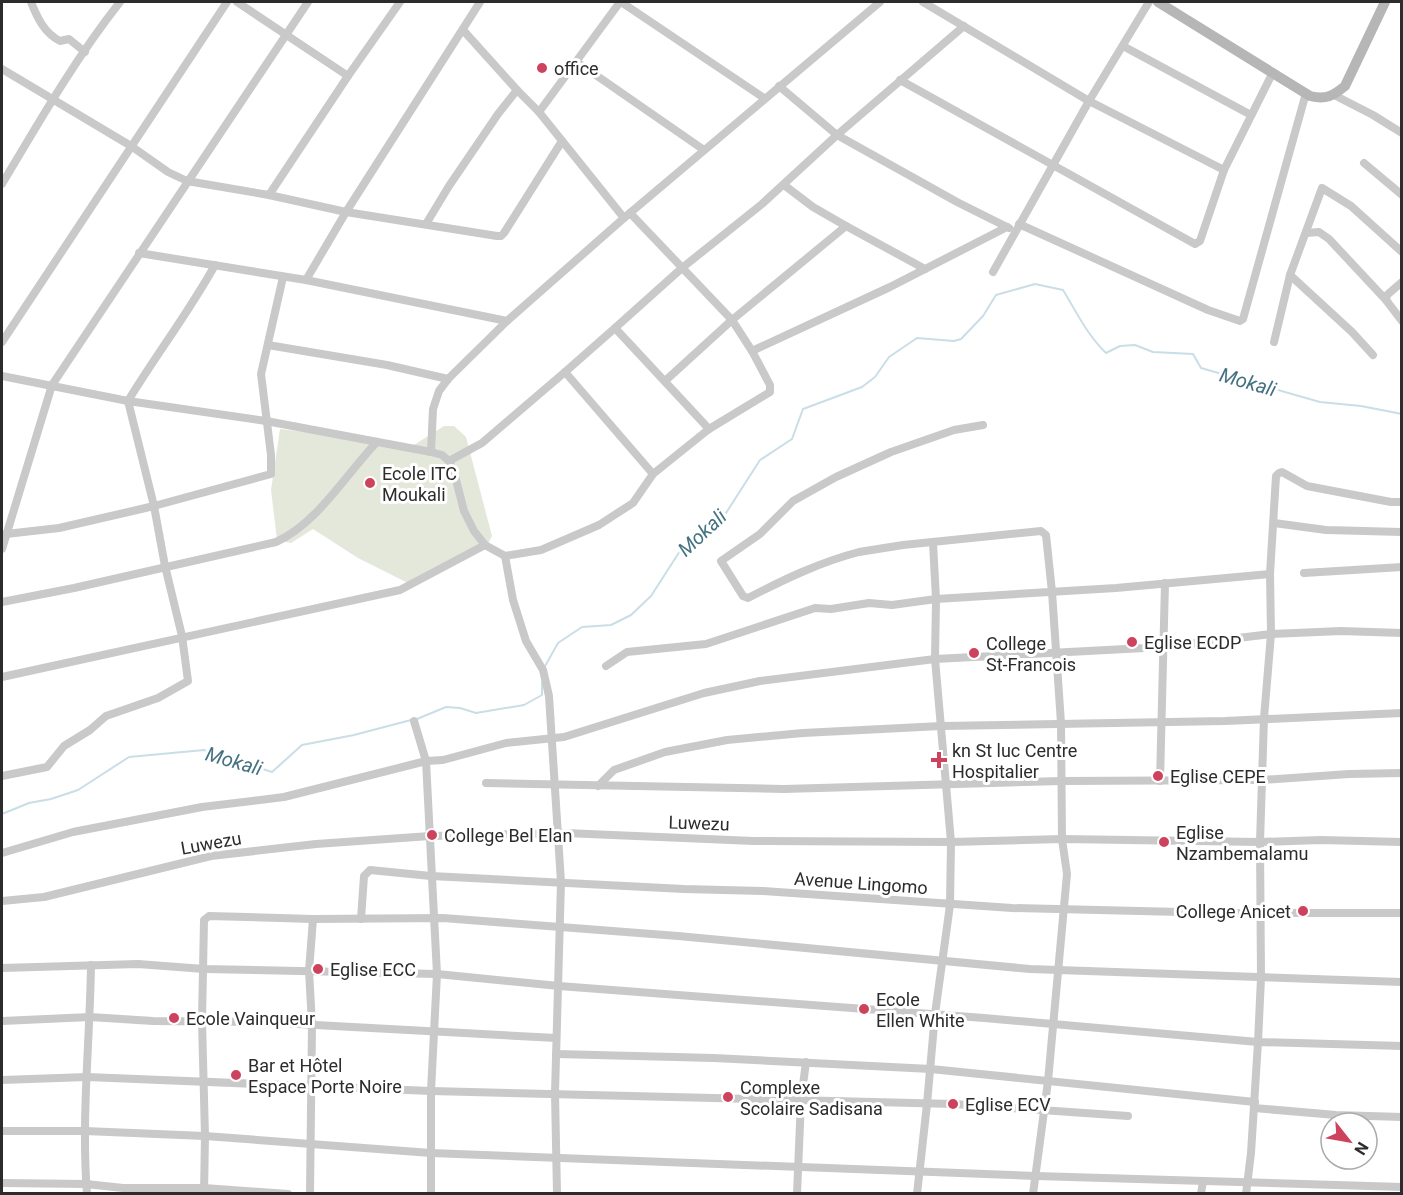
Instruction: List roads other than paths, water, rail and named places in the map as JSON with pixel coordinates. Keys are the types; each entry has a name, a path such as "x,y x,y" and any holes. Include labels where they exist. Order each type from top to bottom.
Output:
{"street":[{"path":"2,184 53,99 120,2"},
{"path":"2,342 227,2"},
{"path":"237,2 348,76"},
{"path":"2,549 52,386 308,2"},
{"path":"269,195 400,2"},
{"path":"306,280 346,212 480,2"},
{"path":"539,112 621,2 764,98"},
{"path":"431,452 433,409 439,391 448,379 507,321 627,216 880,2"},
{"path":"923,2 1089,101 1224,170"},
{"path":"993,272 1089,101 1149,2"},
{"path":"1158,2 1306,93 1322,99 1334,95 1345,86 1385,2"},
{"path":"34,4 43,26 54,38 60,41 69,39 85,52"},
{"path":"449,462 482,443 682,268 784,185 837,135 964,26"},
{"path":"2,376 128,401 266,421 442,455 454,472 464,511 474,531 485,545 505,556 541,550 599,525 633,503 653,474 709,429 770,392 770,385 732,320 627,216 561,141 539,112 463,30"},
{"path":"1123,46 1251,115"},
{"path":"577,62 704,150"},
{"path":"2,69 131,146 168,172 187,181 269,195 346,212 501,236 561,141"},
{"path":"900,80 1195,244 1200,241 1224,170 1273,72"},
{"path":"779,86 837,135 957,202 1007,227 1018,227 1208,310 1240,321 1243,319 1306,93"},
{"path":"426,224 498,114 517,90"},
{"path":"1334,95 1401,133"},
{"path":"1364,163 1401,195"},
{"path":"784,185 813,207 925,269"},
{"path":"1274,342 1290,275 1322,188 1351,206 1401,252"},
{"path":"665,381 732,320 846,226"},
{"path":"752,351 925,269 1007,227"},
{"path":"1306,233 1319,232 1329,239 1386,300 1401,321"},
{"path":"139,253 306,280 507,321"},
{"path":"2,776 47,766 64,746 90,730 106,716 158,698 188,681 182,636 165,566 154,506 128,401 189,309 215,265"},
{"path":"1290,275 1352,332 1373,355"},
{"path":"6,534 59,528 154,506 271,474 271,455 261,374 283,277"},
{"path":"1386,300 1387,295 1401,282"},
{"path":"615,328 709,429"},
{"path":"268,345 387,365 448,379"},
{"path":"565,372 653,474"},
{"path":"983,426 954,430 891,452 836,477 793,501 760,534 721,561 743,596 748,598 789,577 835,561 842,556 903,545 1044,532 1052,592 1061,723 1062,839 1067,874 1060,970 1033,1194"},
{"path":"2,602 263,545 283,538 303,524 317,510 377,442"},
{"path":"1246,1194 1254,1105 1261,978 1260,842 1264,718 1271,634 1270,574 1276,476 1282,472 1306,486 1401,502"},
{"path":"1274,523 1326,530 1401,532"},
{"path":"917,1194 935,1014 950,905 951,842 935,659 936,599 933,543"},
{"path":"2,677 400,590 485,545"},
{"path":"505,556 513,600 524,637 543,670 549,696 561,882 555,1093 557,1194"},
{"path":"1304,573 1401,567"},
{"path":"606,666 627,652 706,644 815,608 831,609 869,603 890,605 936,599 1270,574"},
{"path":"1160,780 1165,583"},
{"path":"2,853 73,832 190,809 284,797 426,761 444,760 506,743 564,736 704,693 760,681 935,659 1164,647 1271,634 1341,631 1401,633"},
{"path":"598,786 614,770 665,752 727,740 803,733 941,726 1163,722 1401,713"},
{"path":"414,721 426,761 435,918 437,974 431,1090 431,1194"},
{"path":"486,783 784,789 1062,781 1262,780 1401,773"},
{"name":"Luwezu","path":"2,901 45,897 211,856 316,844 430,836 558,833 754,840 951,842 1062,839 1401,842"},
{"name":"Avenue Lingomo","path":"361,919 364,876 368,870 431,876 763,891 950,905 1261,913 1401,913"},
{"path":"204,1191 206,1136 202,1021 206,917 435,918 678,936 1060,970 1401,982"},
{"path":"310,1194 312,1024 309,971 313,919"},
{"path":"2,968 138,964 204,969 437,974 559,986 935,1014 1258,1042 1401,1046"},
{"path":"87,1194 85,1131 91,965"},
{"path":"2,1021 90,1017 153,1021 312,1024 556,1038"},
{"path":"556,1054 806,1062 930,1069 1336,1115 1401,1117"},
{"path":"797,1194 801,1100 806,1062"},
{"path":"2,1080 87,1077 431,1090 927,1104 1128,1116"},
{"path":"2,1131 85,1131 206,1136 431,1153 1401,1187"},
{"path":"1201,1194 1203,1181"},
{"path":"2,1183 86,1184 123,1188 288,1194"}],"waterway":[{"name":"Mokali","path":"544,668 558,643 582,627 611,625 631,615 651,596 680,551 705,534 726,513 760,460 792,439 803,409 862,387 875,377 889,357 917,338 954,341 961,339 983,316 996,295 1035,284 1063,290 1087,331 1106,353 1120,346 1135,345 1153,352 1193,354 1201,368 1320,402 1361,406 1402,414"},
{"name":"Mokali","path":"417,719 446,707 476,713 524,705 542,695 542,682"},
{"name":"Mokali","path":"2,814 29,803 78,790 129,757 204,750 272,772 302,745 354,735 411,720"}],"place":[{"name":"office","path":"542,68"},
{"name":"Ecole ITC Moukali","path":"370,483"},
{"name":"Eglise ECDP","path":"1132,642"},
{"name":"College St-Francois","path":"974,653"},
{"name":"kn St luc Centre Hospitalier","path":"939,760"},
{"name":"Eglise CEPE","path":"1158,776"},
{"name":"College Bel Elan","path":"432,835"},
{"name":"Eglise Nzambemalamu","path":"1164,842"},
{"name":"College Anicet","path":"1303,911"},
{"name":"Eglise ECC","path":"318,969"},
{"name":"Ecole Ellen White","path":"864,1009"},
{"name":"Ecole Vainqueur","path":"174,1018"},
{"name":"Bar et Hôtel Espace Porte Noire","path":"236,1075"},
{"name":"Complexe Scolaire Sadisana","path":"728,1097"},
{"name":"Eglise ECV","path":"953,1104"}]}
